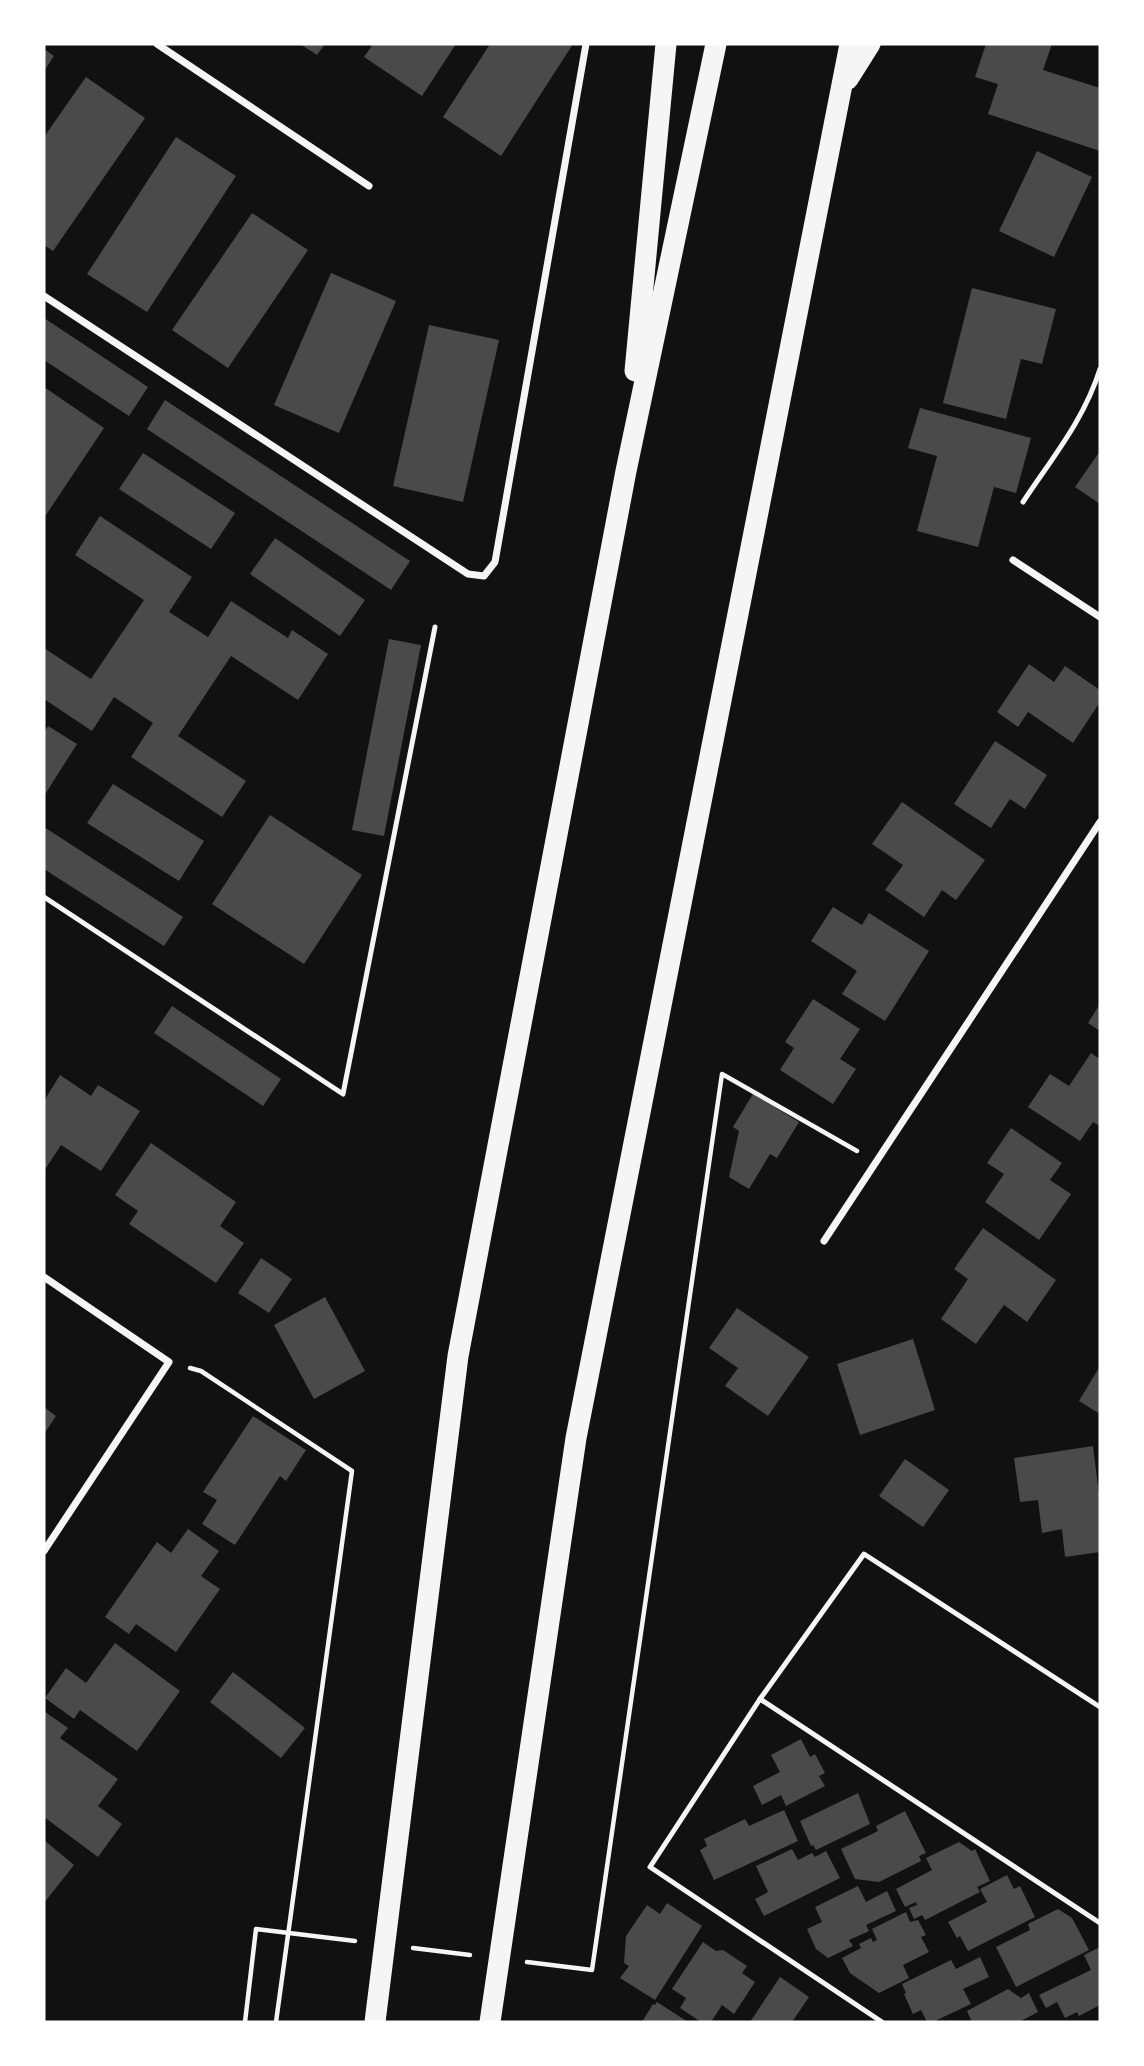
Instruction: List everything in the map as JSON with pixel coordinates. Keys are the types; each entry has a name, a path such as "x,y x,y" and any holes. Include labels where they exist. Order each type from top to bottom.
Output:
{"highway":[{"path":"626,471 666,44"},
{"path":"375,2022 458,1356 626,471 716,44"},
{"path":"490,2022 576,1438 850,44"},
{"path":"841,89 870,44"}],"street":[{"path":"157,44 369,186"},
{"path":"44,296 468,574 484,576 495,562 586,44"},
{"path":"1013,559 1100,617"},
{"path":"824,1241 1100,822"},
{"path":"44,1278 169,1362 44,1550"}],"lane":[{"path":"1023,502 1074,427 1092,395 1100,369"},
{"path":"44,897 343,1094 435,626"},
{"path":"882,2022 650,1867 760,1699 864,1554 1100,1707"},
{"path":"760,1699 1100,1923"}],"path":[{"path":"525,1961 592,1970 722,1074 876,1162"},
{"path":"169,1362 201,1370 352,1471 276,2022"},
{"path":"245,2022 256,1928 364,1942"},
{"path":"404,1947 471,1955"}],"building":[{"path":"300,44 325,44 317,55"},
{"path":"373,44 456,44 422,96 364,57"},
{"path":"490,44 573,44 501,156 443,117"},
{"path":"986,44 1052,44 1043,70 1100,88 1100,151 988,114 998,84 975,77"},
{"path":"44,49 54,56 44,71"},
{"path":"86,77 145,118 53,251 44,245 44,137"},
{"path":"176,137 236,176 147,312 87,274"},
{"path":"1037,151 1092,177 1054,257 999,231"},
{"path":"252,213 308,250 228,368 172,330"},
{"path":"331,273 396,301 339,433 274,405"},
{"path":"972,288 1056,309 1042,364 1021,359 1006,419 943,403"},
{"path":"44,318 148,387 129,416 44,360"},
{"path":"429,325 499,340 463,502 393,486"},
{"path":"44,387 104,428 44,518"},
{"path":"165,400 410,561 391,590 147,429"},
{"path":"920,408 1031,438 1016,493 994,487 978,547 917,531 937,456 908,448"},
{"path":"1100,451 1100,504 1075,487"},
{"path":"143,453 235,513 211,549 119,489"},
{"path":"100,516 192,577 169,612 208,637 231,601 288,638 292,630 328,654 298,700 231,656 178,736 246,781 222,817 131,757 153,723 114,697 92,731 44,699 44,648 91,679 144,600 75,555"},
{"path":"275,538 365,600 340,636 250,574"},
{"path":"389,639 421,645 384,836 352,830"},
{"path":"1029,664 1054,682 1065,666 1100,690 1100,702 1073,743 1028,712 1018,727 997,712"},
{"path":"48,726 77,744 44,796 44,732"},
{"path":"995,741 1047,775 1025,809 1010,799 991,828 954,804"},
{"path":"113,784 204,841 179,881 87,823"},
{"path":"902,802 985,860 956,900 942,890 924,917 885,890 903,865 872,844"},
{"path":"270,815 362,875 304,964 212,904"},
{"path":"44,827 183,917 164,946 44,869"},
{"path":"833,907 862,925 869,913 929,951 885,1021 842,994 857,971 811,941"},
{"path":"813,999 860,1029 840,1059 856,1069 833,1104 780,1070 794,1048 785,1042"},
{"path":"1100,1004 1100,1031 1088,1023"},
{"path":"172,1006 281,1079 263,1106 154,1033"},
{"path":"1091,1053 1100,1059 1100,1126 1093,1122 1080,1141 1028,1107 1050,1074 1069,1086"},
{"path":"60,1075 91,1096 98,1085 140,1111 101,1171 61,1145 44,1171 44,1101"},
{"path":"753,1094 799,1122 777,1158 770,1154 749,1189 729,1177 739,1131 733,1127"},
{"path":"1011,1128 1062,1163 1050,1180 1071,1194 1039,1240 985,1202 1004,1174 987,1163"},
{"path":"151,1143 236,1202 220,1226 244,1243 216,1283 129,1224 138,1211 115,1195"},
{"path":"983,1228 1056,1280 1027,1322 1004,1305 976,1344 941,1319 968,1279 954,1269"},
{"path":"261,1258 292,1279 269,1313 238,1293"},
{"path":"325,1297 365,1371 314,1399 274,1325"},
{"path":"737,1308 809,1357 768,1416 725,1386 738,1368 709,1348"},
{"path":"913,1339 935,1410 860,1435 837,1364"},
{"path":"1100,1366 1100,1414 1079,1401"},
{"path":"44,1407 56,1416 44,1434"},
{"path":"253,1416 306,1450 286,1481 280,1476 235,1545 202,1524 217,1500 203,1492"},
{"path":"1093,1446 1100,1503 1100,1552 1065,1557 1062,1529 1042,1533 1038,1500 1020,1502 1014,1458"},
{"path":"905,1459 949,1490 923,1527 879,1496"},
{"path":"188,1529 219,1551 201,1576 220,1589 176,1652 136,1624 129,1634 105,1617 157,1542 171,1553"},
{"path":"115,1643 180,1691 137,1751 80,1710 74,1719 45,1698 66,1668 86,1683"},
{"path":"233,1672 305,1728 281,1758 210,1702"},
{"path":"44,1711 68,1728 60,1738 118,1779 98,1806 122,1824 98,1857 44,1817"},
{"path":"801,1739 810,1757 815,1754 825,1773 819,1776 825,1786 786,1806 781,1795 762,1805 753,1786 780,1772 771,1755"},
{"path":"858,1793 870,1824 816,1850 811,1846 800,1821"},
{"path":"784,1810 798,1841 714,1880 700,1850 707,1846 704,1839 745,1819 749,1826"},
{"path":"905,1811 926,1853 919,1856 921,1861 879,1882 855,1879 841,1849 878,1831 876,1826"},
{"path":"44,1840 74,1865 44,1903"},
{"path":"959,1842 972,1851 975,1849 990,1881 977,1887 980,1892 925,1920 922,1915 914,1919 909,1908 917,1905 916,1902 905,1907 896,1889 932,1870 926,1858"},
{"path":"792,1849 798,1860 812,1853 815,1857 826,1851 840,1878 764,1916 755,1899 768,1892 756,1866"},
{"path":"1007,1875 1014,1889 1020,1886 1035,1917 968,1951 948,1922 987,1902 980,1889"},
{"path":"858,1886 866,1902 887,1891 896,1911 866,1925 869,1931 849,1940 853,1946 828,1958 816,1949 807,1929 822,1922 815,1907"},
{"path":"667,1903 702,1926 655,2000 620,1978 629,1966 624,1963 626,1936 647,1905 660,1914"},
{"path":"1058,1909 1072,1918 1089,1950 1016,1987 996,1947 1030,1930 1028,1924"},
{"path":"906,1912 910,1922 918,1920 926,1935 921,1937 929,1952 903,1965 909,1978 879,1993 850,1973 842,1958 861,1948 859,1944 871,1938 873,1942 877,1940 872,1929"},
{"path":"703,1942 716,1951 723,1950 747,1966 742,1973 755,1982 734,2014 722,2005 711,2022 701,2022 680,2008 686,1998 672,1989"},
{"path":"1100,1947 1100,2005 1079,2016 1077,2012 1065,2018 1057,2002 1046,2008 1039,1995 1091,1970 1084,1955"},
{"path":"980,1957 989,1977 963,1989 971,2004 933,2022 927,2022 921,2010 913,2014 902,1984 951,1960 956,1969"},
{"path":"780,1977 809,1997 792,2022 750,2022"},
{"path":"1008,1989 1021,1998 1029,1993 1038,2012 1019,2022 972,2022 967,2011"},
{"path":"657,2002 688,2022 642,2022"}]}
